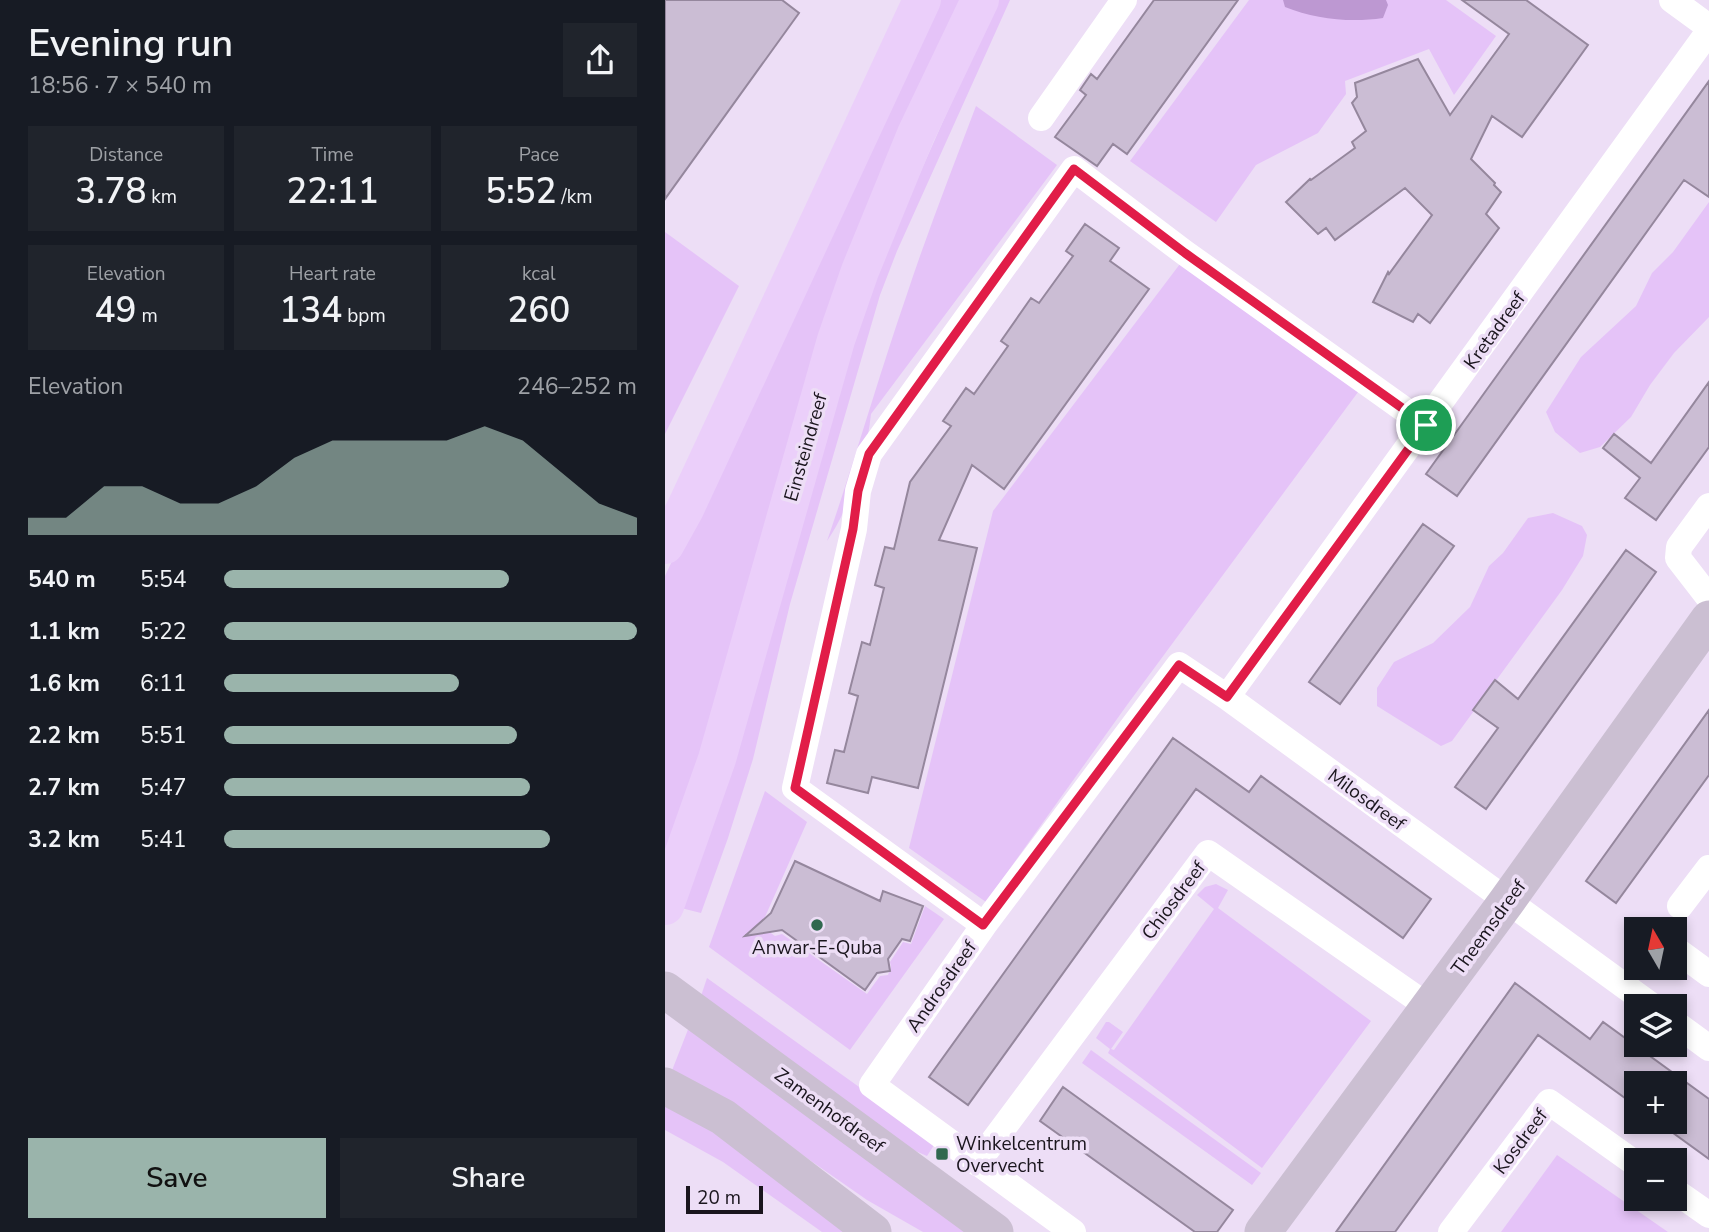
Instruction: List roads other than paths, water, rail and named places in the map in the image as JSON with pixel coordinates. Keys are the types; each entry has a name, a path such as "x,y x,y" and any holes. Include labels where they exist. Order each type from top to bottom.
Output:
{"main road":[{"path":"665,545 685,509 922,0"},
{"name":"Einsteindreef","path":"665,906 717,759 836,340 860,271 916,134 980,0"}],"street":[{"path":"1041,118 1124,0"},
{"path":"1672,0 1709,29"},
{"name":"Kretadreef","path":"1227,697 1426,425 1709,29"},
{"path":"983,925 795,788 853,529 858,491 869,454 1074,169 1185,253 1426,425"},
{"path":"1709,506 1679,547 1678,558 1709,598"},
{"name":"Theemsdreef","path":"1263,1232 1507,901 1709,619"},
{"name":"Androsdreef","path":"978,1163 872,1086 983,925 1179,665 1227,697"},
{"name":"Milosdreef","path":"1227,697 1635,994"},
{"name":"Chiosdreef","path":"978,1163 1208,853 1429,1007"},
{"path":"1680,906 1709,868"},
{"path":"1687,958 1709,974"},
{"name":"Zamenhofdreef","path":"665,990 995,1232"},
{"path":"1687,1032 1709,1048"},
{"path":"665,1086 723,1117 873,1232"},
{"name":"Kosdreef","path":"1451,1232 1549,1102 1624,1155"},
{"path":"978,1163 1073,1232"},
{"path":"1687,1199 1709,1215"}],"place":[{"name":"Anwar-E-Quba","path":"817,925"},
{"name":"Winkelcentrum Overvecht","path":"942,1154"}]}
